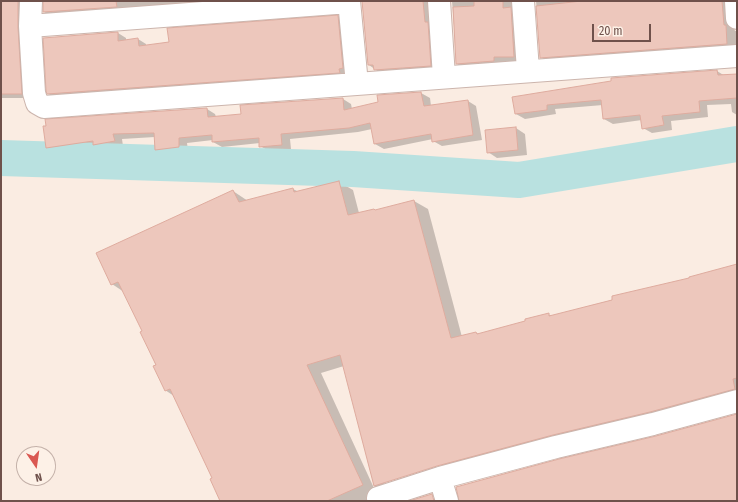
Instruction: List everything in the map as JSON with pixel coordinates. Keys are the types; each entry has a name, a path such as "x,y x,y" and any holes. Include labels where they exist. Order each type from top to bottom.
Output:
{"street":[{"path":"30,1 34,93 37,103 44,107 528,70 737,56"},
{"path":"30,26 349,1 357,84"},
{"path":"439,1 444,77"},
{"path":"523,1 528,70"},
{"path":"736,1 737,18"},
{"path":"378,498 440,478 737,401"},
{"path":"440,478 447,501"}],"building":[{"path":"1,1 18,1 22,94 1,94"},
{"path":"43,1 116,1 117,7 43,12"},
{"path":"362,1 423,1 425,22 428,22 431,66 374,70 373,65 368,65"},
{"path":"474,1 503,1 503,8 511,7 514,57 494,57 494,61 456,64 453,7 474,6"},
{"path":"582,1 722,1 724,25 726,25 727,44 540,58 536,6"},
{"path":"338,15 343,68 339,69 340,73 47,94 46,91 43,38 118,32 118,41 138,38 139,46 169,42 167,28"},
{"path":"717,70 718,75 737,74 737,98 699,101 700,112 662,116 664,125 642,129 640,115 603,119 601,100 547,105 547,110 515,114 512,97 611,81 611,78"},
{"path":"421,92 424,106 468,100 473,135 432,142 431,134 374,144 370,123 349,128 281,134 282,145 259,147 259,138 212,142 212,135 179,138 179,147 155,150 154,133 113,134 115,141 93,145 93,141 46,148 43,126 46,126 45,119 207,108 208,117 241,114 240,105 343,98 344,110 378,102 377,95"},
{"path":"516,127 518,150 487,153 485,130"},
{"path":"339,181 348,215 414,200 451,338 476,332 477,334 525,321 525,319 549,313 549,316 612,300 612,296 689,278 737,264 737,378 733,379 735,389 437,466 374,486 340,355 307,365 363,485 327,501 220,501 210,479 212,478 170,389 165,391 153,366 156,365 140,332 142,331 118,282 111,285 96,253 233,190 239,202 293,188 294,192"},
{"path":"737,414 737,501 459,501 456,487 559,459 656,436"},
{"path":"432,494 434,501 409,501"}],"waterway":[{"path":"1,158 353,169 519,180 737,144"}]}
